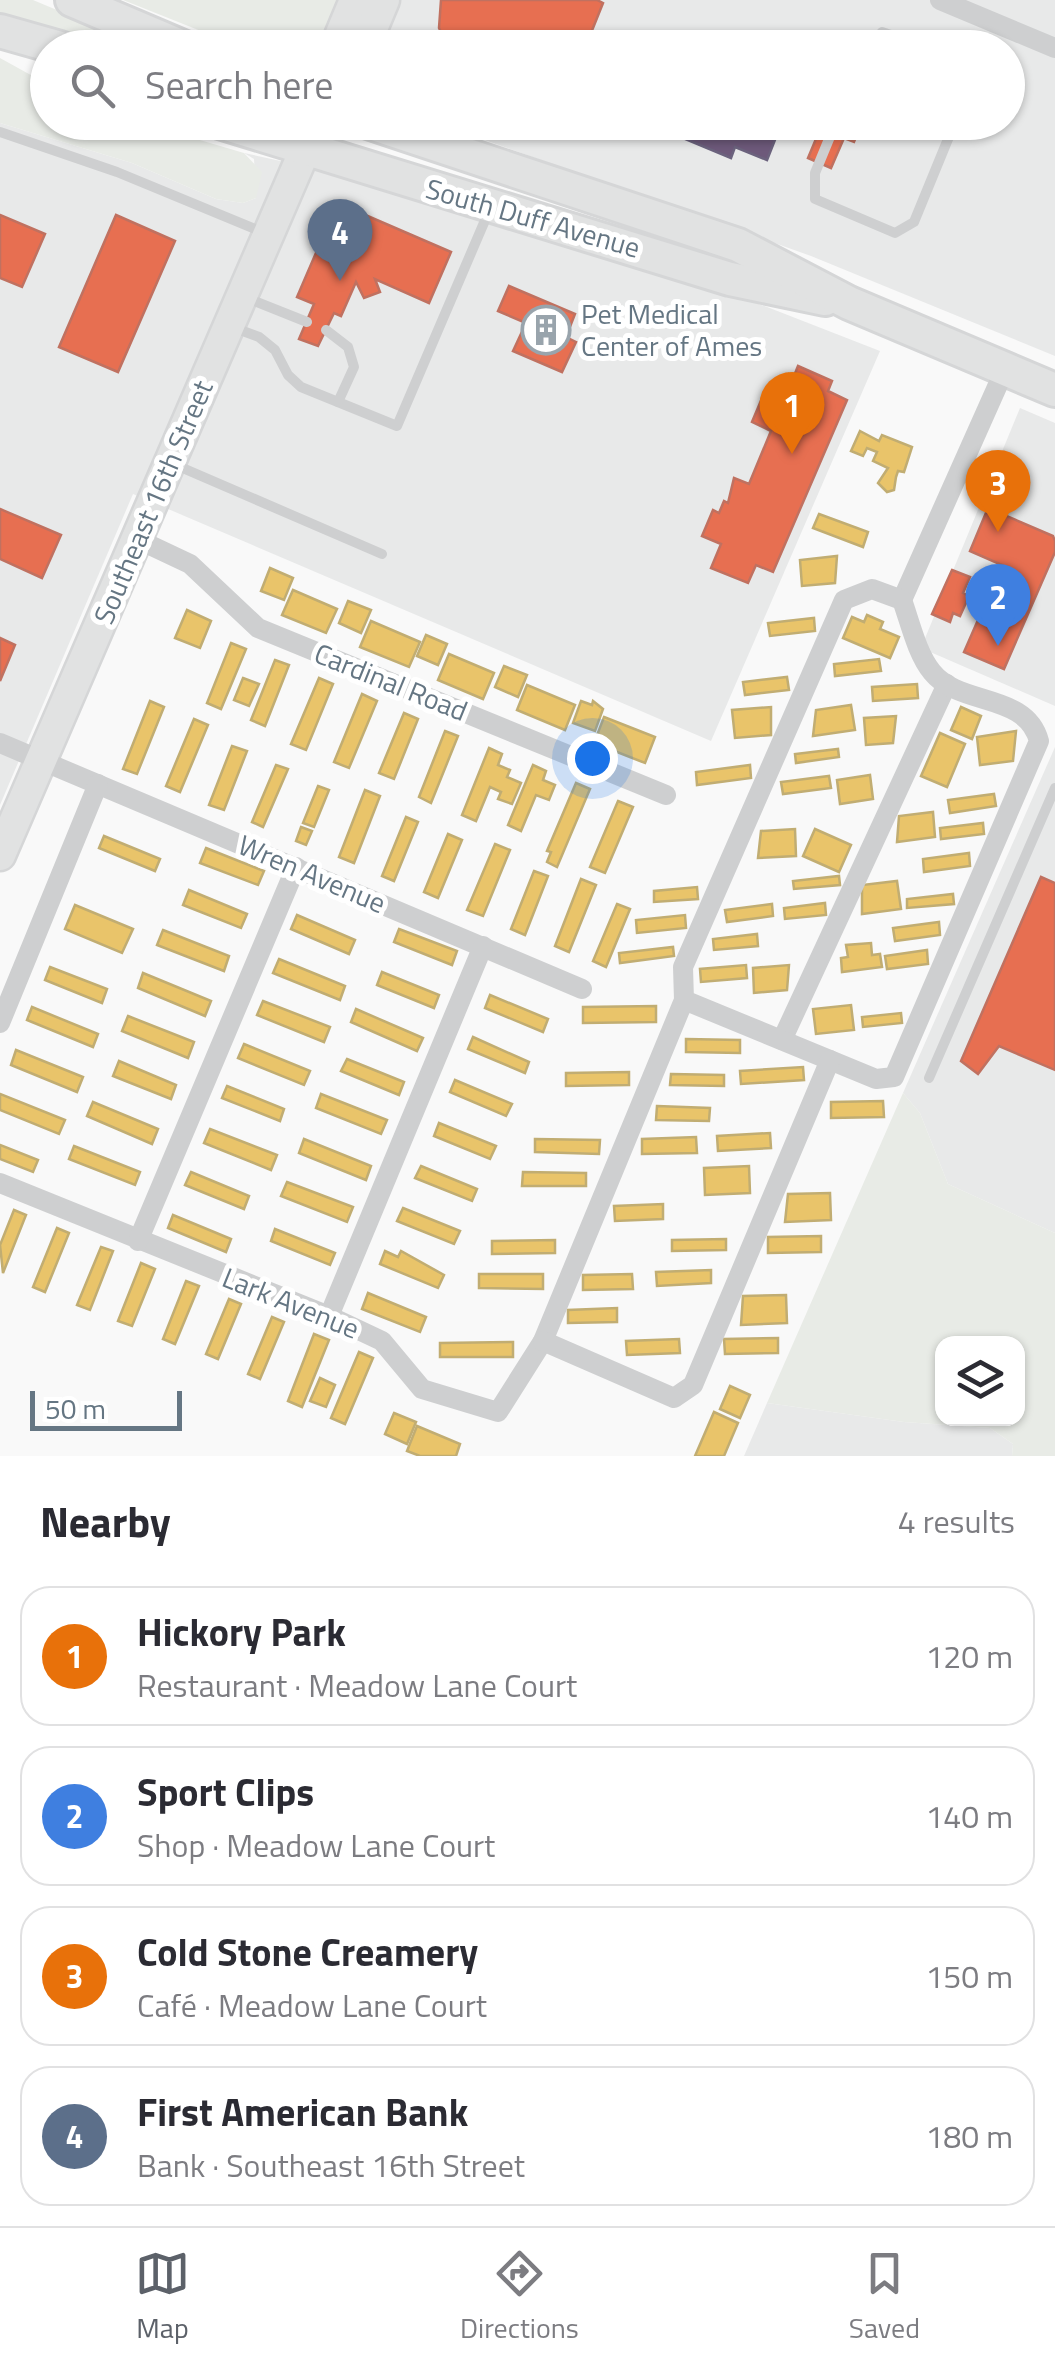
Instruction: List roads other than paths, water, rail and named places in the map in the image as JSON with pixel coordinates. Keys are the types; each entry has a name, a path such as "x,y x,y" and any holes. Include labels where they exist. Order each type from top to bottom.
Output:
{"main road":[{"path":"72,0 143,30"},
{"path":"342,30 355,0"},
{"path":"372,30 384,0"},
{"path":"0,31 30,40"},
{"path":"0,44 30,55"},
{"name":"Southeast 16th Street","path":"0,855 309,140"},
{"name":"South Duff Avenue","path":"321,140 491,206 763,288 849,303"},
{"name":"South Duff Avenue","path":"422,140 738,245 781,264 849,303 1055,390"}],"street":[{"path":"940,0 977,7 1021,30"},
{"path":"1025,32 1055,48"},
{"path":"684,1000 876,1080 894,1077 1039,741 1035,726 1022,713 947,684 931,672 902,600 1005,369"},
{"name":"Cardinal Road","path":"137,539 190,564 258,628 666,795"},
{"path":"830,1060 692,1385 674,1398 542,1341 684,1000 683,968 844,600 872,590 902,600"},
{"path":"782,1040 947,684"},
{"name":"Wren Avenue","path":"0,743 582,989"},
{"path":"0,1023 98,784"},
{"path":"138,1241 296,867"},
{"path":"328,1316 482,946"},
{"name":"Lark Avenue","path":"0,1183 328,1316 382,1341 422,1389 498,1412 542,1341"}],"lane":[{"path":"0,132 99,165 268,234"},
{"path":"829,140 815,173 816,199 895,233 914,222 948,140"},
{"path":"229,326 259,337 275,350 288,374 301,387 397,426 491,206"},
{"path":"242,296 306,322"},
{"path":"326,330 348,347 354,366 338,402"},
{"path":"170,463 382,554"},
{"path":"929,1078 1055,788"}],"place":[{"name":"First American Bank","path":"340,281"},
{"name":"Pet Medical Center of Ames","path":"546,330"},
{"name":"Hickory Park","path":"792,454"},
{"name":"Cold Stone Creamery","path":"998,532"},
{"name":"Sport Clips","path":"998,646"}]}
